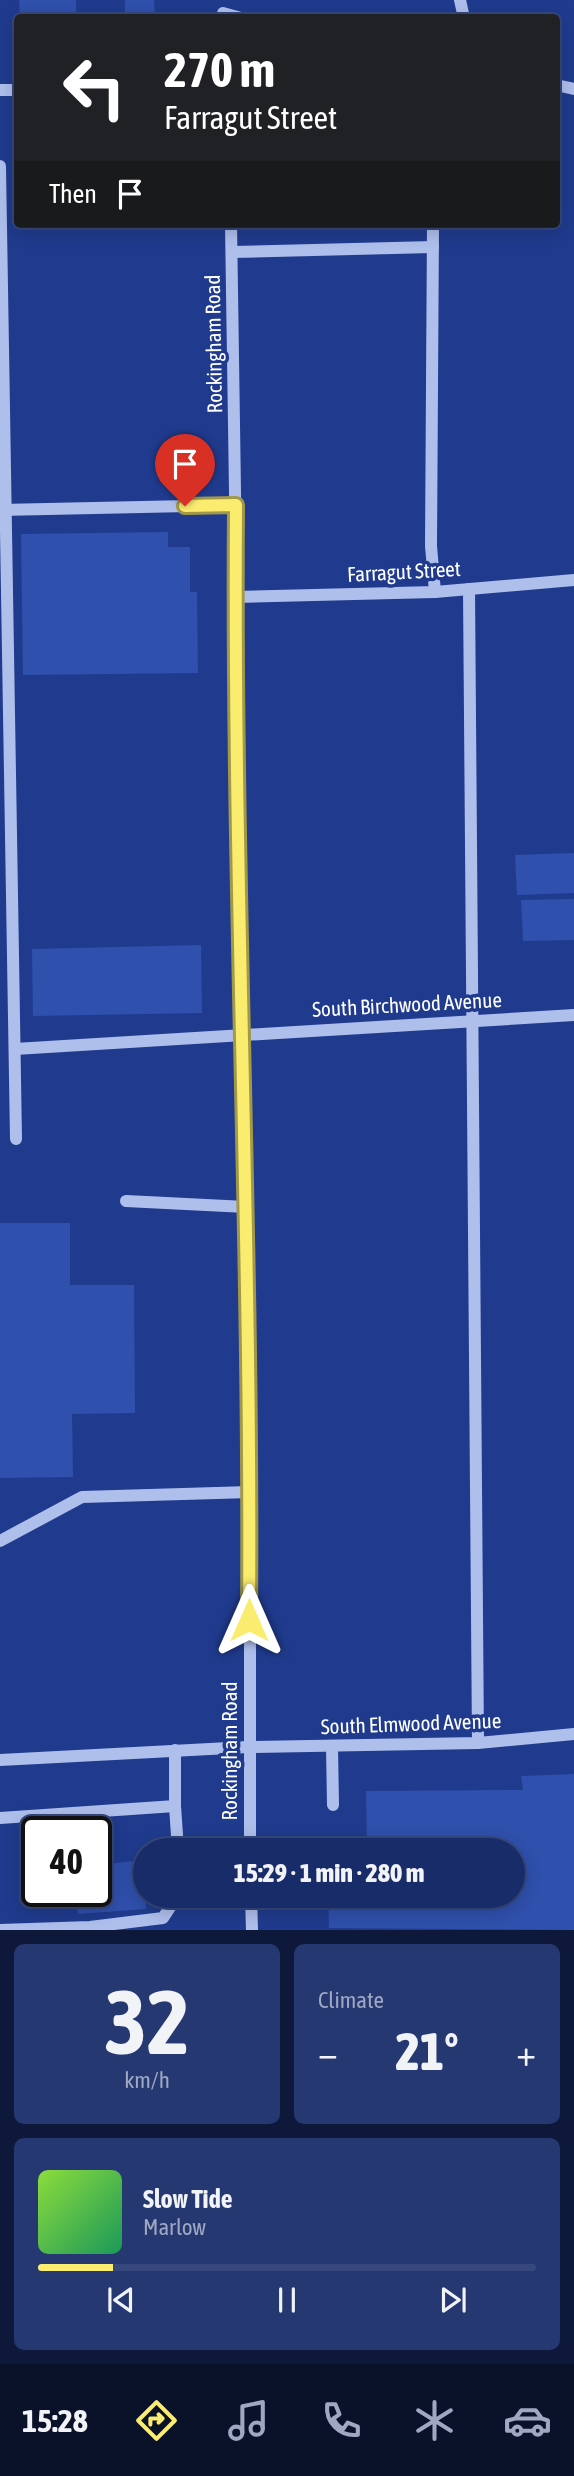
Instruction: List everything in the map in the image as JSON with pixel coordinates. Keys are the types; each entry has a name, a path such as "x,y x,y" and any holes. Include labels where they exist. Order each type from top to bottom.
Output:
{"street":[{"path":"0,166 3,510 16,1139"},
{"name":"Rockingham Road","path":"231,228 250,1492 250,1838"},
{"path":"433,228 430,547 435,592"},
{"path":"232,252 433,247"},
{"path":"3,510 236,505"},
{"name":"Farragut Street","path":"236,597 435,592 574,580"},
{"path":"469,589 478,1743"},
{"name":"South Birchwood Avenue","path":"15,1049 574,1015"},
{"path":"126,1201 246,1207"},
{"path":"0,1541 82,1497 250,1492"},
{"name":"South Elmwood Avenue","path":"0,1760 248,1747 478,1743 574,1734"},
{"path":"332,1747 333,1805"},
{"path":"175,1750 177,1838"},
{"path":"0,1818 175,1806"},
{"path":"0,1930 90,1927 163,1918 170,1908"},
{"path":"251,1908 252,1930"}],"building":[{"path":"19,0 76,0 76,14 20,14"},
{"path":"125,0 154,0 155,14 125,14"},
{"path":"168,532 168,547 190,547 190,592 197,592 198,673 23,675 21,534"},
{"path":"574,853 574,893 517,895 515,855"},
{"path":"574,899 574,940 523,941 521,900"},
{"path":"201,945 202,1013 33,1016 32,949"},
{"path":"0,1223 70,1223 70,1285 134,1285 135,1413 72,1414 73,1477 0,1478"},
{"path":"574,1774 574,1930 329,1928 328,1908 525,1908 525,1838 367,1838 366,1791 523,1790 521,1776"},
{"path":"133,1861 133,1908 146,1909 78,1914 77,1907 112,1907 112,1863"}],"route":[{"path":"185,506 236,505 250,1492 249,1620"}]}
